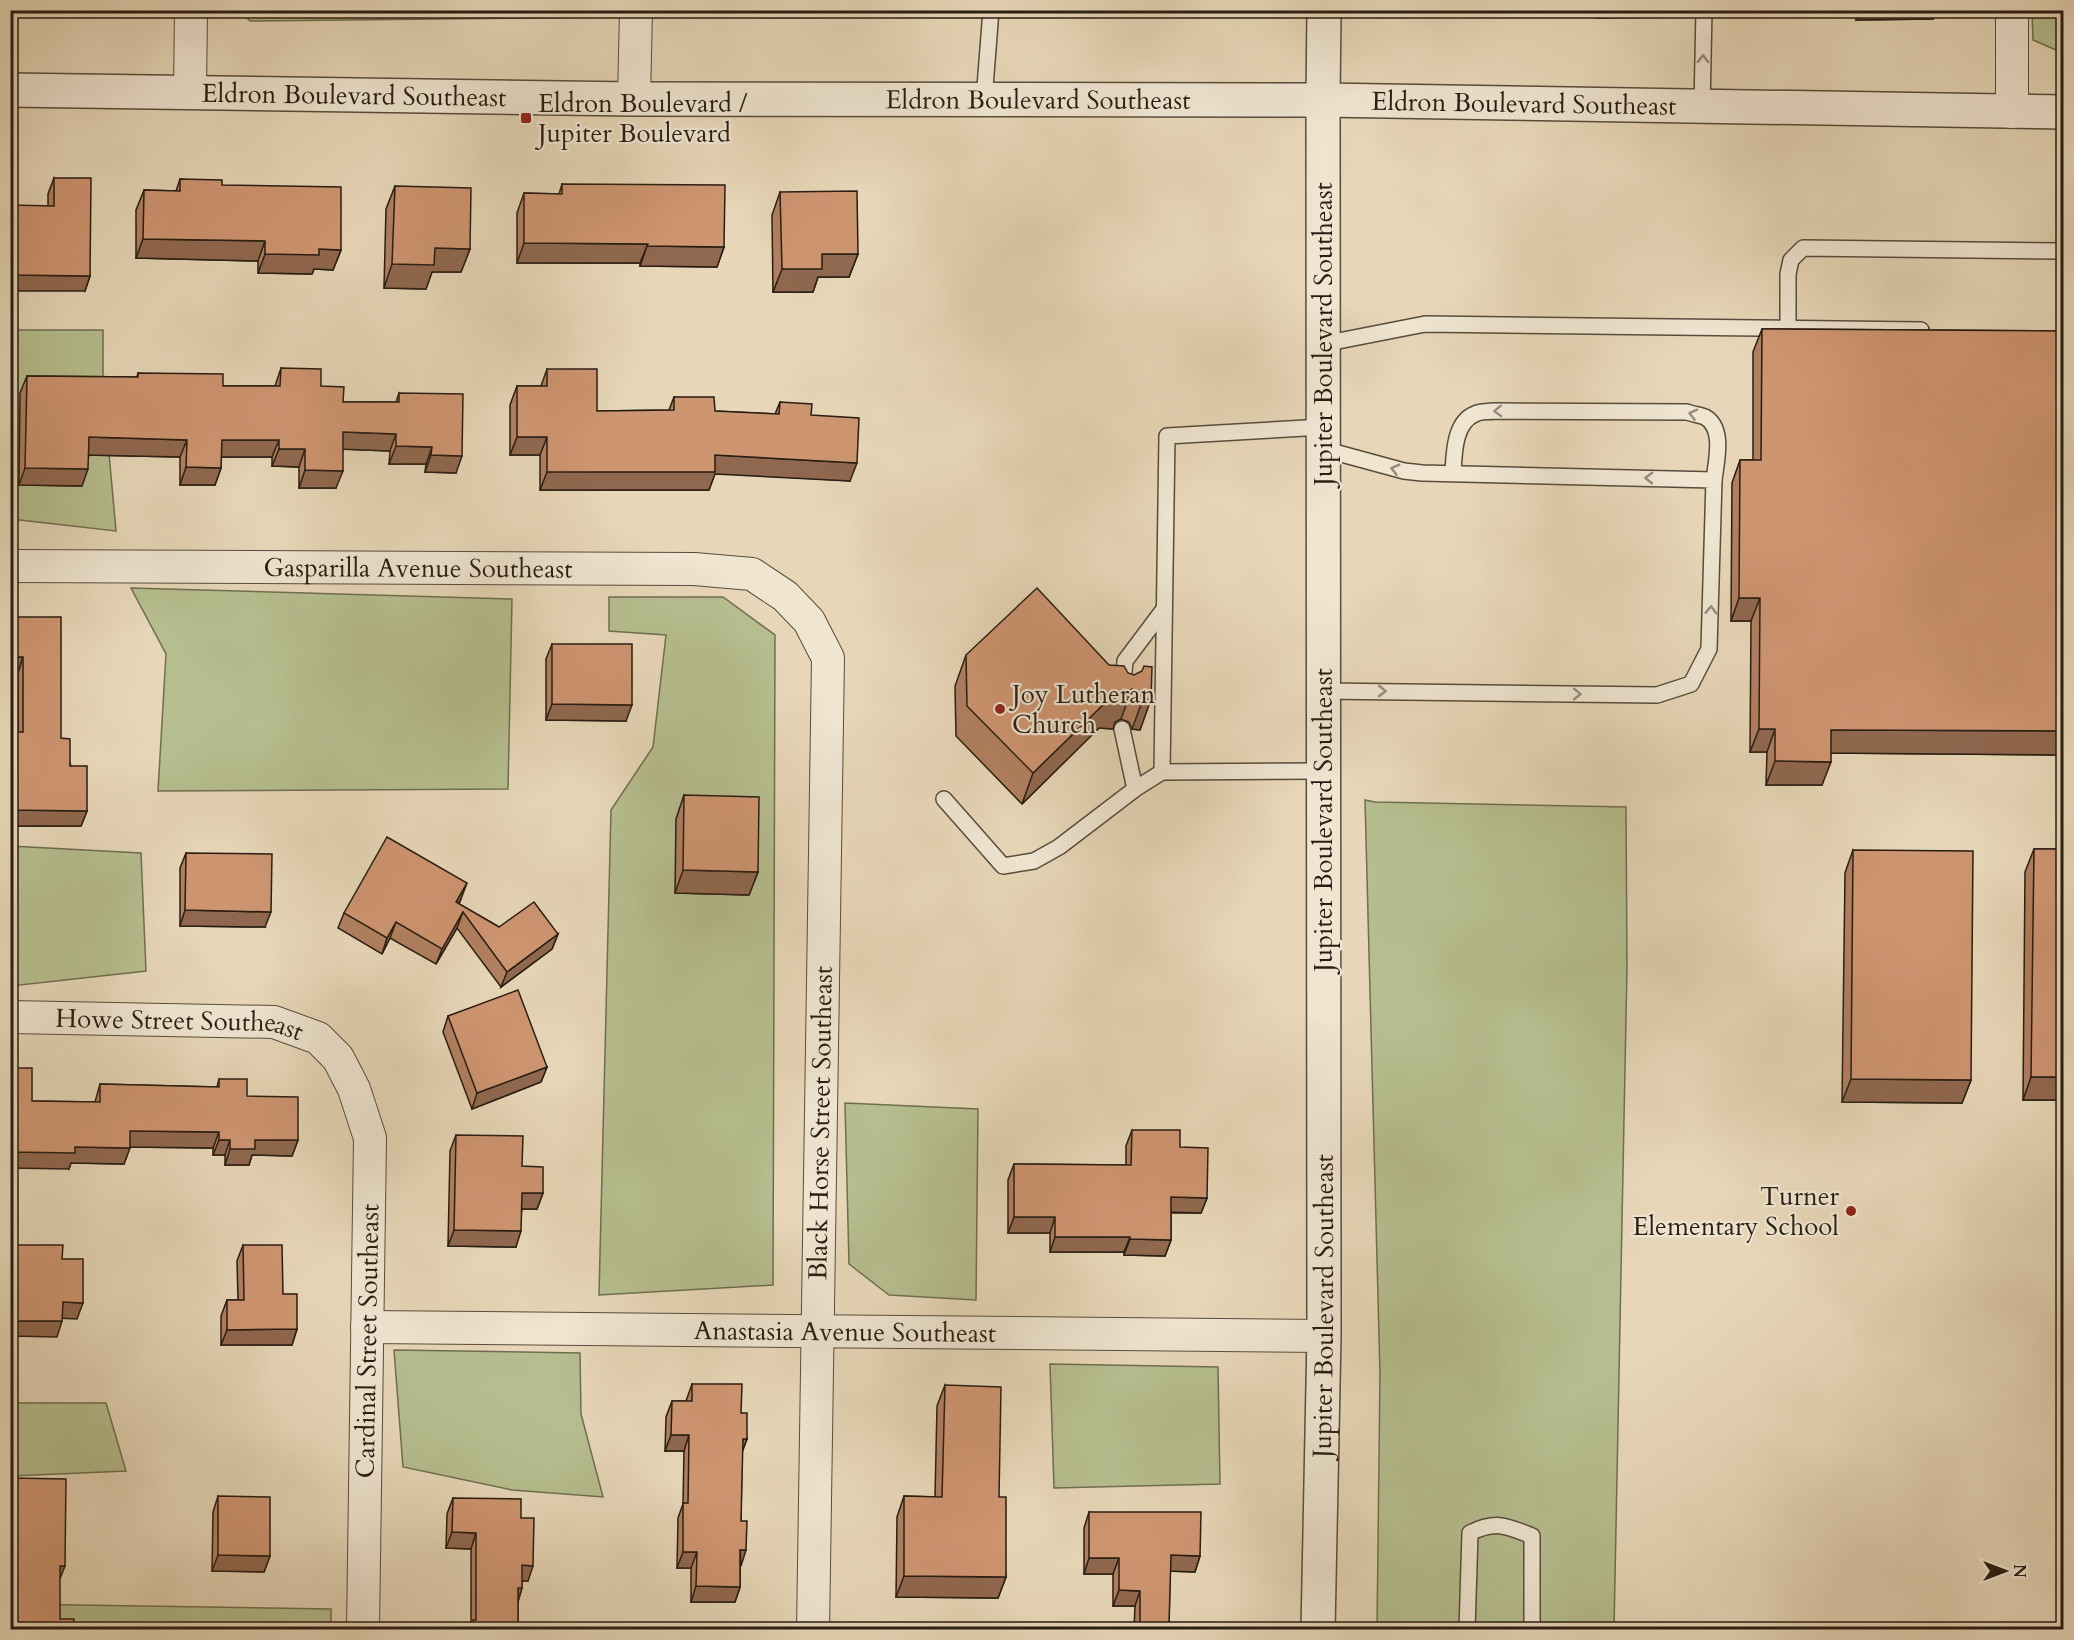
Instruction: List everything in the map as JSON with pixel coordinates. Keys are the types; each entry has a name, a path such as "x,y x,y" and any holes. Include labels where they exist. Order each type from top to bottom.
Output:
{"street":[{"path":"190,93 191,10"},
{"path":"634,99 636,10"},
{"name":"Jupiter Boulevard Southeast","path":"1318,1629 1324,1336 1324,10"},
{"path":"2012,10 2012,112"},
{"name":"Eldron Boulevard Southeast","path":"10,90 634,99 1323,100 2064,112"},
{"name":"Gasparilla Avenue Southeast","path":"10,566 694,569 752,574 785,596 809,621"},
{"name":"Black Horse Street Southeast","path":"809,621 828,658 813,1629"},
{"name":"Howe Street Southeast","path":"10,1017 274,1022 318,1038 338,1058"},
{"name":"Cardinal Street Southeast","path":"338,1058 354,1089 370,1138 363,1629"},
{"name":"Anastasia Avenue Southeast","path":"367,1328 1324,1336"}],"lane":[{"path":"984,100 991,10"},
{"path":"1702,107 1704,10"},
{"path":"1788,328 1788,274 1791,260 1803,248 2064,250"},
{"path":"1323,344 1425,324 1932,330"},
{"path":"1323,691 1657,695 1691,684 1709,649 1717,435 1713,425 1706,418 1686,412 1494,411 1473,414 1455,439 1453,473"},
{"path":"1162,772 1167,436 1323,438 1404,471 1714,480"},
{"path":"1123,696 1125,661 1164,609"},
{"path":"1122,729 1135,789"},
{"path":"944,799 1003,866 1034,861 1059,847 1135,789 1162,772 1323,771"},
{"path":"1467,1629 1470,1533 1485,1525 1506,1525 1532,1536 1532,1629"}],"green space":[{"path":"612,10 612,17 250,21 240,11"},
{"path":"875,10 875,17 771,18 684,15 684,11"},
{"path":"2032,11 2063,11 2063,53 2033,40"},
{"path":"11,330 103,330 103,387 116,531 11,519"},
{"path":"131,588 512,599 508,789 158,791 166,654"},
{"path":"609,597 723,597 775,635 773,1285 599,1295 611,810 653,747 666,635 609,631"},
{"path":"1365,800 1626,807 1627,967 1614,1629 1377,1629 1380,1374"},
{"path":"10,846 141,853 146,971 11,986"},
{"path":"845,1103 978,1109 976,1300 889,1295 849,1264"},
{"path":"394,1350 580,1353 581,1414 603,1497 512,1490 403,1467"},
{"path":"1050,1364 1218,1367 1220,1484 1054,1488"},
{"path":"11,1403 106,1403 126,1471 11,1476"},
{"path":"11,1604 331,1609 331,1629 11,1630"},
{"path":"586,1624 788,1626 788,1629 586,1630"}],"building":[{"path":"54,178 91,178 90,276 10,275 10,205 54,206"},
{"path":"180,179 222,180 222,185 341,187 341,250 319,249 319,255 265,254 265,241 143,239 144,190 180,191"},
{"path":"562,184 725,185 724,247 524,243 524,193 562,194"},
{"path":"395,186 471,188 470,249 435,248 434,265 392,264"},
{"path":"857,191 858,254 822,254 822,269 782,269 780,192"},
{"path":"1762,329 2064,331 2064,731 1831,730 1831,762 1775,761 1775,729 1759,729 1760,598 1739,598 1740,460 1761,460"},
{"path":"281,368 321,369 321,386 344,387 343,402 399,402 399,393 463,394 462,456 431,455 432,447 396,446 396,434 343,432 343,471 305,470 305,449 279,449 279,440 222,440 221,468 186,467 187,440 89,437 88,469 25,468 27,376 138,377 138,373 223,374 223,386 280,386"},
{"path":"547,369 597,369 597,411 674,410 674,397 714,397 715,411 779,414 780,402 812,404 811,415 859,418 857,463 715,455 715,472 547,472 547,437 517,437 517,386 547,386"},
{"path":"1037,588 1109,665 1124,666 1128,673 1134,675 1142,671 1144,666 1152,667 1151,699 1143,699 1140,692 1132,689 1126,692 1124,698 1110,698 1033,773 967,706 966,655"},
{"path":"10,617 61,617 61,738 70,739 70,766 87,766 87,811 10,810 10,732 23,732 23,657 10,657"},
{"path":"552,644 632,644 632,705 552,704"},
{"path":"684,795 759,797 758,872 683,870"},
{"path":"387,837 467,883 456,902 499,927 534,902 558,934 507,972 463,912 442,949 396,922 387,938 344,913"},
{"path":"2034,849 2064,849 2064,1077 2031,1077"},
{"path":"1853,850 1973,851 1971,1080 1851,1079"},
{"path":"186,853 272,854 271,912 185,910"},
{"path":"518,990 547,1067 477,1093 448,1016"},
{"path":"10,1068 32,1068 32,1101 100,1102 100,1084 219,1087 219,1079 247,1079 247,1096 298,1097 298,1140 255,1140 255,1149 230,1149 230,1140 219,1140 219,1132 130,1131 130,1148 75,1147 75,1153 10,1152"},
{"path":"1132,1130 1180,1130 1180,1147 1208,1148 1207,1198 1171,1197 1171,1240 1130,1239 1130,1237 1055,1237 1055,1217 1014,1217 1014,1164 1131,1165"},
{"path":"456,1135 523,1136 522,1166 543,1167 543,1193 522,1193 521,1231 454,1230"},
{"path":"10,1245 63,1245 62,1259 83,1259 83,1303 63,1302 62,1321 10,1321"},
{"path":"243,1245 282,1245 283,1294 297,1294 297,1329 227,1330 227,1300 244,1300"},
{"path":"692,1384 742,1384 741,1413 747,1413 747,1439 743,1439 741,1521 747,1521 746,1550 740,1550 740,1587 696,1586 697,1552 683,1552 683,1503 688,1503 689,1435 671,1435 672,1401 692,1401"},
{"path":"945,1385 1001,1387 999,1497 1006,1497 1006,1577 904,1576 904,1496 942,1497"},
{"path":"10,1478 66,1479 65,1566 60,1566 60,1619 74,1619 74,1629 10,1629"},
{"path":"218,1496 270,1497 270,1556 218,1555"},
{"path":"453,1498 521,1499 521,1518 534,1518 533,1566 522,1565 522,1588 518,1588 518,1629 473,1629 473,1620 476,1620 476,1533 452,1532"},
{"path":"1089,1512 1201,1512 1200,1556 1171,1555 1169,1625 1186,1625 1186,1629 1140,1629 1140,1591 1119,1590 1119,1558 1089,1558"}],"place":[{"name":"Eldron Boulevard / Jupiter Boulevard","path":"526,118"},
{"name":"Joy Lutheran Church","path":"1000,709"},
{"name":"Turner Elementary School","path":"1851,1211"}]}
